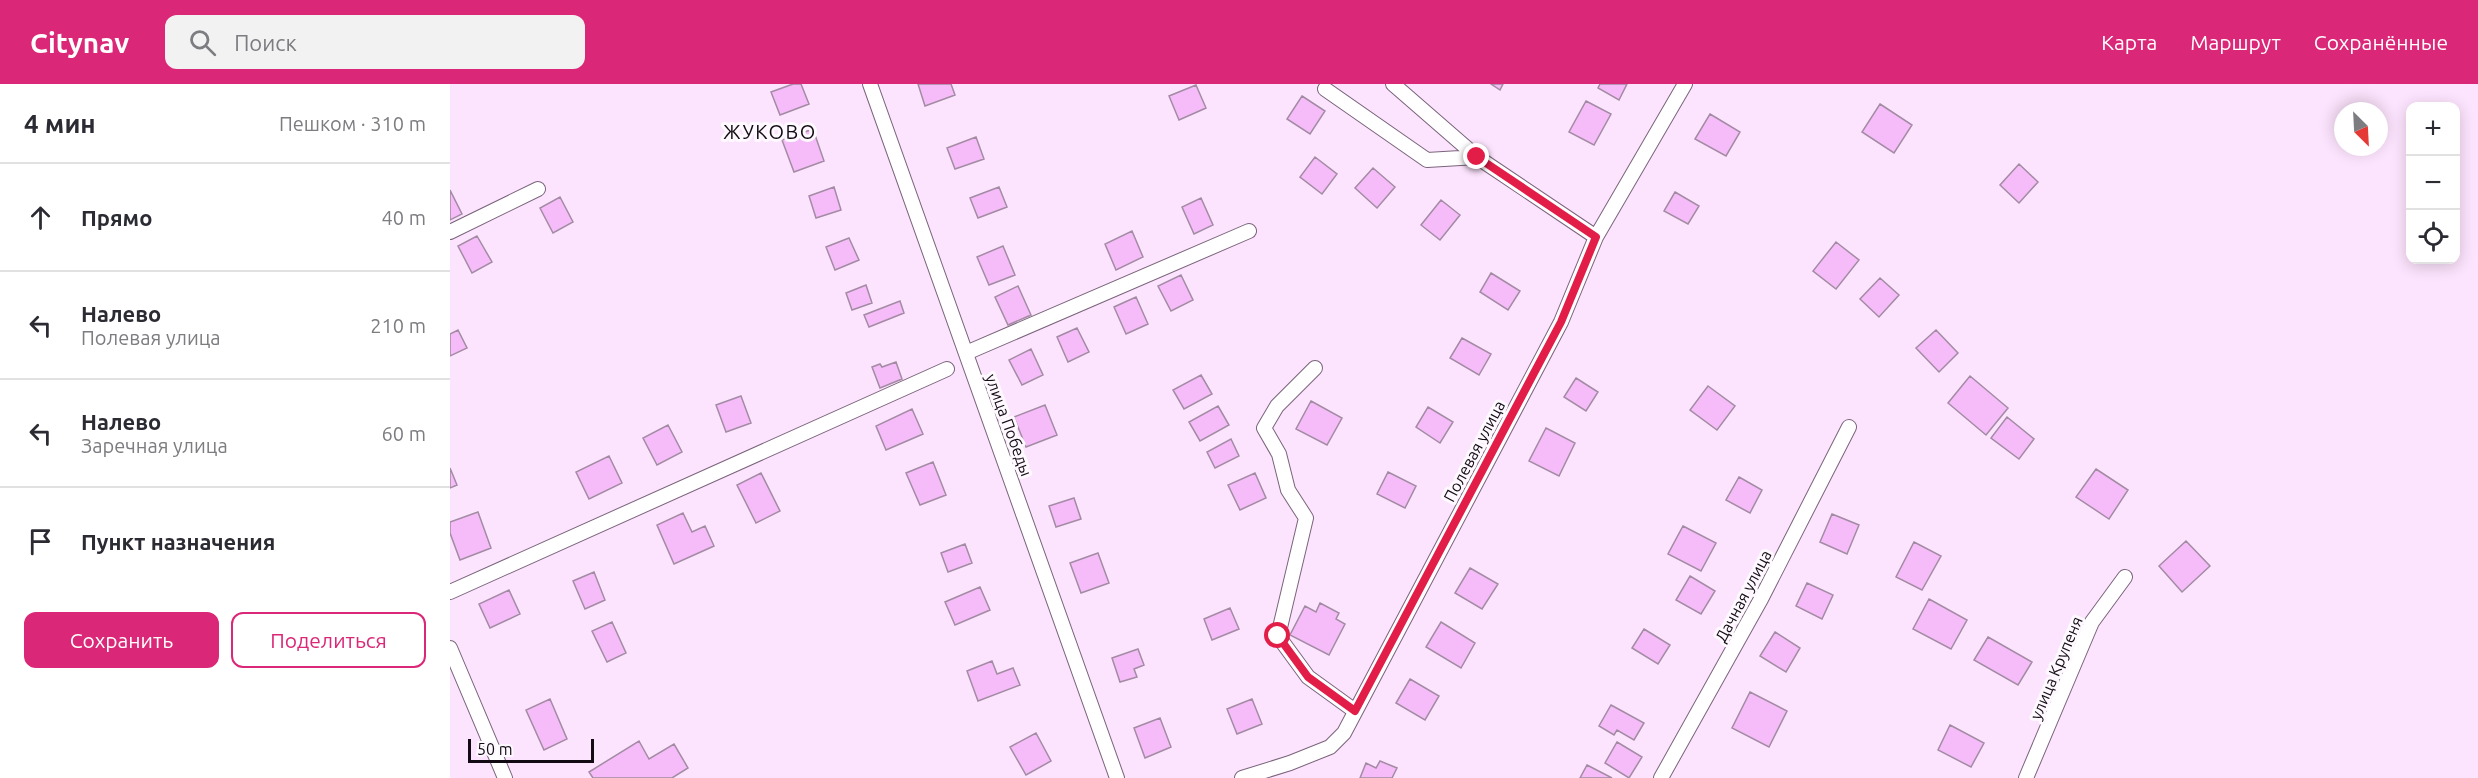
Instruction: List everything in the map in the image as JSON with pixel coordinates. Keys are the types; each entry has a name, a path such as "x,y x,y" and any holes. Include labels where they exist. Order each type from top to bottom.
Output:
{"street":[{"name":"улица Победы","path":"870,84 1117,778"},
{"path":"1393,84 1477,157 1596,237"},
{"name":"Полевая улица","path":"1242,778 1330,747 1344,733 1561,322 1596,237 1685,84"},
{"path":"1325,89 1427,160 1477,157"},
{"path":"450,232 538,189"},
{"path":"966,353 1249,231"},
{"path":"1315,368 1277,406 1264,428 1279,454 1288,490 1306,518 1278,636 1308,677 1355,711"},
{"path":"450,591 947,369"},
{"name":"Дачная улица","path":"1661,778 1761,599 1849,427"},
{"name":"улица Крупеня","path":"2026,778 2092,622 2125,577"},
{"path":"450,648 505,778"}],"building":[{"path":"793,84 801,84 809,104 780,115 771,92"},
{"path":"918,84 951,84 955,95 925,106"},
{"path":"1491,84 1503,84 1500,90"},
{"path":"1600,84 1627,84 1619,100 1598,88"},
{"path":"1196,85 1206,108 1179,120 1169,96"},
{"path":"1302,96 1325,111 1310,134 1287,119"},
{"path":"1586,101 1611,114 1594,145 1569,132"},
{"path":"1880,104 1912,125 1894,153 1862,132"},
{"path":"1710,114 1740,132 1726,156 1695,139"},
{"path":"813,129 824,161 794,172 782,140"},
{"path":"976,137 984,159 955,169 947,148"},
{"path":"1315,157 1337,174 1322,194 1300,177"},
{"path":"2019,164 2038,182 2019,203 2000,185"},
{"path":"1373,168 1395,187 1377,208 1355,188"},
{"path":"834,187 841,210 816,218 809,196"},
{"path":"999,187 1007,207 978,218 970,198"},
{"path":"450,190 462,214 450,220"},
{"path":"1675,192 1699,206 1688,224 1664,211"},
{"path":"560,197 573,222 553,233 540,208"},
{"path":"1201,198 1213,225 1194,234 1182,207"},
{"path":"1441,200 1460,215 1440,240 1421,225"},
{"path":"1132,231 1143,257 1116,270 1105,244"},
{"path":"477,236 492,262 472,273 458,246"},
{"path":"849,238 859,260 835,270 826,247"},
{"path":"1836,242 1859,260 1836,289 1813,271"},
{"path":"1003,246 1015,275 989,285 977,257"},
{"path":"1491,273 1520,291 1508,310 1480,292"},
{"path":"1181,275 1193,300 1171,311 1158,286"},
{"path":"1880,278 1899,295 1879,317 1860,299"},
{"path":"866,285 872,303 852,310 846,293"},
{"path":"1018,286 1031,315 1008,325 995,297"},
{"path":"1136,297 1148,324 1126,334 1114,307"},
{"path":"900,301 904,313 869,327 864,315"},
{"path":"1077,328 1089,352 1068,362 1057,337"},
{"path":"458,330 467,348 450,356 450,334"},
{"path":"1936,330 1958,353 1939,372 1916,348"},
{"path":"1462,338 1491,354 1479,375 1450,358"},
{"path":"1031,349 1043,375 1022,385 1009,360"},
{"path":"896,362 902,379 880,388 872,367 880,364 882,367"},
{"path":"1201,375 1212,394 1184,409 1173,390"},
{"path":"1970,376 2008,408 1986,435 1948,403"},
{"path":"1576,378 1598,392 1586,411 1564,397"},
{"path":"1708,386 1735,406 1717,430 1690,410"},
{"path":"741,396 751,423 726,432 716,405"},
{"path":"1311,401 1342,418 1327,445 1296,429"},
{"path":"1045,405 1057,435 1026,447 1014,417"},
{"path":"1218,406 1229,425 1200,441 1189,422"},
{"path":"1428,407 1453,422 1440,443 1416,427"},
{"path":"912,409 923,434 886,450 876,426"},
{"path":"2007,417 2034,439 2019,459 1991,438"},
{"path":"668,425 682,452 657,465 643,438"},
{"path":"1546,428 1575,443 1559,476 1529,461"},
{"path":"1231,439 1239,456 1215,468 1207,452"},
{"path":"609,456 622,483 589,499 576,472"},
{"path":"933,462 946,495 920,505 906,473"},
{"path":"450,468 457,485 450,488"},
{"path":"2096,469 2128,490 2109,519 2076,497"},
{"path":"1388,472 1416,486 1405,508 1377,494"},
{"path":"761,473 780,511 756,523 737,485"},
{"path":"1255,473 1266,498 1240,510 1228,485"},
{"path":"1739,477 1762,490 1750,513 1726,500"},
{"path":"1074,498 1081,519 1056,527 1049,506"},
{"path":"478,512 491,548 460,560 450,533 450,522"},
{"path":"683,513 692,532 705,526 714,546 674,564 657,525"},
{"path":"1832,514 1859,525 1847,554 1820,542"},
{"path":"1683,526 1716,543 1701,571 1668,554"},
{"path":"2186,541 2210,566 2182,592 2159,566"},
{"path":"1914,542 1941,556 1922,590 1896,577"},
{"path":"965,544 972,563 948,572 941,553"},
{"path":"1098,553 1109,583 1081,593 1070,563"},
{"path":"1470,568 1498,584 1482,609 1455,593"},
{"path":"594,572 605,600 585,609 573,581"},
{"path":"1690,576 1715,591 1701,614 1676,600"},
{"path":"1807,583 1833,595 1822,619 1796,606"},
{"path":"980,587 990,610 955,625 945,602"},
{"path":"509,590 520,614 490,628 479,604"},
{"path":"1929,599 1967,620 1951,649 1913,629"},
{"path":"1320,603 1339,613 1336,619 1345,624 1329,655 1290,635 1305,606 1316,612"},
{"path":"1230,608 1239,629 1212,640 1204,619"},
{"path":"612,622 626,653 607,662 592,631"},
{"path":"1441,622 1475,643 1461,668 1426,647"},
{"path":"1644,629 1670,645 1658,664 1632,648"},
{"path":"1775,632 1800,648 1786,672 1760,656"},
{"path":"1988,637 2032,662 2018,685 1974,660"},
{"path":"1138,649 1144,665 1134,669 1137,677 1120,682 1112,658"},
{"path":"992,661 997,674 1013,668 1020,685 978,701 967,671"},
{"path":"1410,679 1439,696 1425,720 1396,703"},
{"path":"1750,692 1787,711 1769,747 1732,728"},
{"path":"550,699 567,739 544,750 526,710"},
{"path":"1252,699 1262,724 1237,734 1227,709"},
{"path":"1611,705 1644,723 1634,740 1617,730 1614,735 1599,726"},
{"path":"1160,718 1171,747 1145,758 1134,728"},
{"path":"1950,725 1984,743 1971,767 1938,750"},
{"path":"1036,733 1051,761 1026,775 1010,747"},
{"path":"639,741 649,759 674,744 688,768 672,778 593,778 589,772"},
{"path":"1617,742 1642,757 1629,778 1605,763"},
{"path":"1380,761 1397,768 1392,778 1360,778 1366,763 1376,768"},
{"path":"1587,765 1612,778 1580,778"}],"district":[{"name":"ЖУКОВО","path":"770,132"}],"route":[{"path":"1278,636 1308,677 1355,711 1561,322 1596,237 1477,157"}]}
